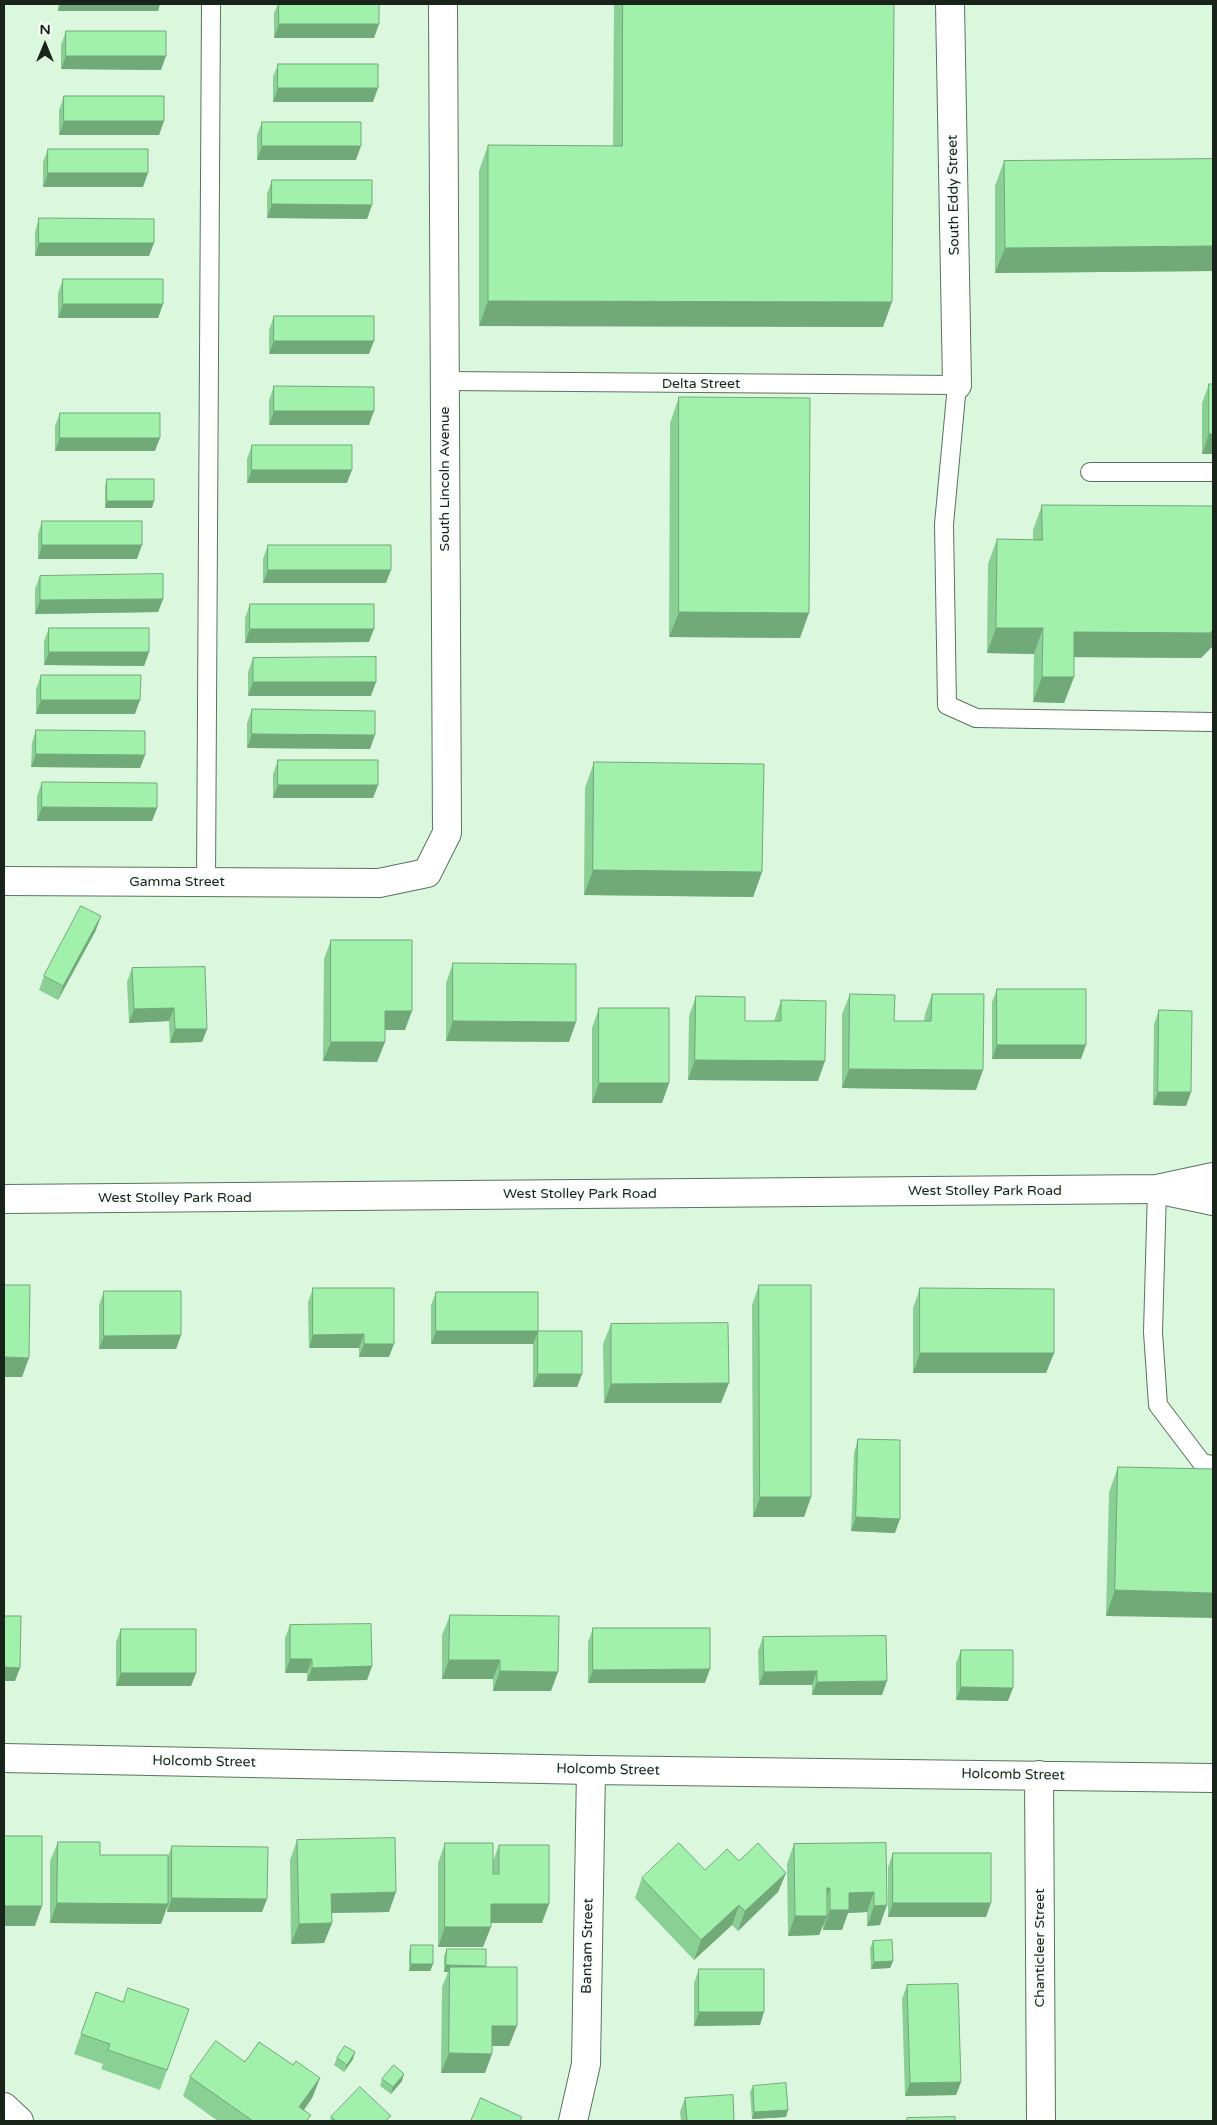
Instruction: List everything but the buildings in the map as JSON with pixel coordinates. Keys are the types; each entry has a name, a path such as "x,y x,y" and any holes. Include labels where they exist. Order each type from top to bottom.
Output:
{"street":[{"name":"South Lincoln Avenue","path":"350,883 379,883 427,873 447,833 443,4"},
{"name":"South Eddy Street","path":"950,4 957,385"},
{"name":"Gamma Street","path":"4,881 350,883"},
{"name":"West Stolley Park Road","path":"4,1199 1157,1189 1213,1177"},
{"name":"West Stolley Park Road","path":"1157,1189 1213,1201"},
{"name":"Holcomb Street","path":"4,1758 591,1770 1213,1778"},
{"name":"Bantam Street","path":"573,2121 586,2064 591,1770"},
{"name":"Chanticleer Street","path":"1039,1775 1041,2121"},
{"path":"4,2107 19,2121"}],"lane":[{"path":"206,882 211,4"},
{"name":"Delta Street","path":"445,381 957,385"},
{"path":"957,385 944,524 947,705 976,718 1213,722"},
{"path":"1090,472 1213,472"},
{"path":"1157,1189 1153,1332 1158,1404 1202,1463 1213,1464"}]}
